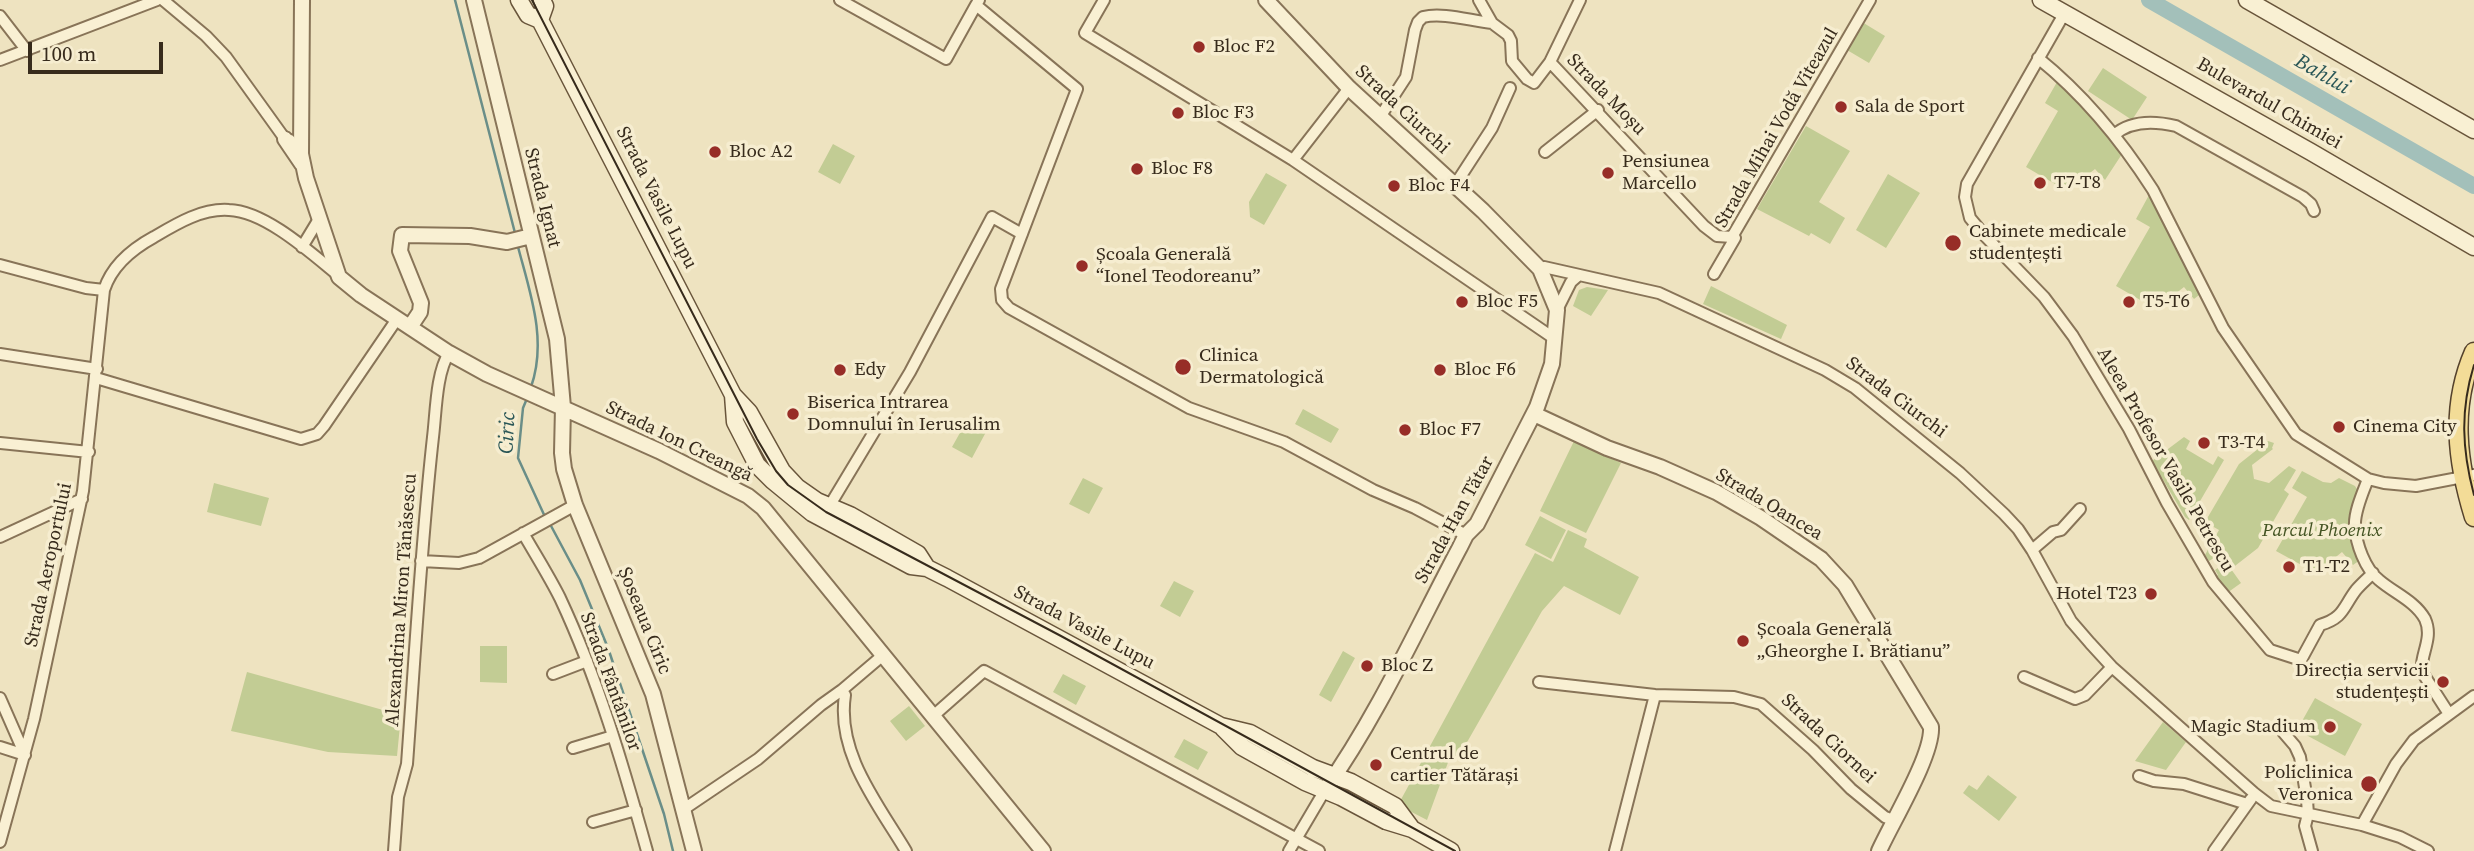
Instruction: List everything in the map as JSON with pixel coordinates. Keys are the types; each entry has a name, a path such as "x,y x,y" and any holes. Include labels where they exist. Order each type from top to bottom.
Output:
{"main road":[{"name":"Strada Vasile Lupu","path":"519,0 528,15 540,20 733,394 735,422 757,465 786,494 825,513 850,515 918,554 927,568 1221,726 1250,733 1314,768 1351,782 1395,806 1412,829"},
{"path":"540,20 545,6 542,0"},
{"name":"Bulevardul Chimiei","path":"2041,0 2474,247"},
{"path":"2247,0 2474,130"},
{"path":"2474,352 2462,388 2458,419 2474,517"},
{"name":"Strada Vasile Lupu","path":"1221,726 1242,747 1386,821 1412,829 1451,851"}],"street":[{"path":"0,60 157,0"},
{"path":"163,0 183,15 226,57 304,166"},
{"path":"302,0 300,140 304,166 319,219 339,277"},
{"name":"Strada Ignat","path":"474,0 527,237 557,339 563,407"},
{"path":"840,0 946,59 977,3 1077,89 1001,289 1002,300 1009,308 1189,408 1284,442 1373,490 1466,535"},
{"path":"1104,0 1085,33 1293,160 1555,339"},
{"name":"Strada Ciurchi","path":"1266,0 1349,88 1455,185 1540,269 1545,267 1659,293 1835,376 1890,415 1960,473 2018,529 2071,621 2112,667 2271,806 2362,825 2400,837 2428,851"},
{"name":"Strada Moșu","path":"1479,0 1492,23 1508,35 1512,61 1527,79 1534,83 1550,62 1598,110 1704,226 1717,236 1732,237"},
{"path":"1550,62 1580,0"},
{"name":"Strada Mihai Vodă Viteazul","path":"1714,274 1735,239 1732,237 1870,0"},
{"name":"Aleea Profesor Vasile Petrescu","path":"2064,13 1967,184 1970,218 2044,297 2073,336 2129,429 2203,566 2231,606 2270,650 2301,660 2320,625 2334,621 2357,589 2373,573"},
{"path":"1380,117 1406,77 1415,30 1423,17 1444,15 1492,23"},
{"path":"0,16 27,51"},
{"path":"2038,58 2062,78 2114,135 2153,190 2223,328 2296,435 2368,479 2400,486 2417,486 2468,476"},
{"path":"1293,160 1349,88"},
{"path":"1455,185 1492,128 1510,88"},
{"path":"1545,152 1598,110"},
{"path":"283,137 296,130 300,121"},
{"path":"2114,135 2128,125 2162,123 2176,126 2303,197 2314,211"},
{"path":"283,137 300,140"},
{"path":"0,265 86,288 104,290 115,269 128,254 144,242 194,216 230,209 265,222 339,277"},
{"path":"825,513 910,372 992,217 1023,234"},
{"path":"302,247 319,219"},
{"path":"410,327 420,312 421,303 400,251 402,235 470,236 507,243 527,237"},
{"name":"Strada Han Tătar","path":"1325,790 1383,694 1466,535 1477,524 1534,414 1552,364 1557,310 1540,269"},
{"path":"1557,310 1571,282 1579,275"},
{"name":"Strada Ion Creangă","path":"339,277 369,301 449,353 523,390 659,451 748,496 763,508 1043,851"},
{"name":"Strada Aeroportului","path":"0,842 3,821 25,755 82,499 104,290"},
{"path":"0,354 97,374 301,439 317,434 324,426 397,319"},
{"name":"Alexandrina Miron Tănăsescu","path":"394,851 398,797 407,764 421,561 439,388 445,359 449,353"},
{"name":"Șoseaua Ciric","path":"563,407 562,453 570,508 643,666 661,721 694,851"},
{"name":"Strada Oancea","path":"1534,414 1607,448 1716,492 1761,518 1821,559 1845,585 1931,727 1926,754 1893,820"},
{"path":"0,443 89,452"},
{"path":"2368,479 2355,526 2364,559 2378,580 2414,605 2424,617 2428,636 2422,672 2449,715"},
{"path":"0,537 82,499"},
{"path":"421,561 459,564 479,558 570,508"},
{"path":"2032,550 2053,532 2061,530 2080,509"},
{"name":"Strada Fântânilor","path":"527,531 587,661 613,736 647,851"},
{"path":"684,810 758,759 882,656"},
{"path":"553,674 587,661"},
{"path":"2024,677 2075,699 2085,695 2112,667"},
{"path":"932,716 984,671 1319,851"},
{"name":"Strada Ciornei","path":"1539,682 1655,695 1734,697 1761,704 1851,789 1885,817 1893,820"},
{"path":"842,690 845,695 845,730 853,760 906,851"},
{"path":"1615,851 1655,695"},
{"path":"2362,825 2400,757 2414,740 2474,696"},
{"path":"0,698 25,755"},
{"path":"2283,732 2300,757 2308,814 2305,827 2312,851"},
{"path":"573,748 613,736"},
{"path":"0,747 25,755"},
{"path":"2139,776 2154,781 2184,784 2247,804"},
{"path":"1289,851 1325,790"},
{"path":"2214,851 2254,793"},
{"path":"593,822 636,810"},
{"path":"1879,851 1893,820"}],"green space":[{"path":"1862,22 1885,36 1869,63 1847,50"},
{"path":"2103,68 2147,97 2132,120 2088,91"},
{"path":"2057,82 2122,154 2105,180 2095,169 2067,191 2026,167 2058,111 2045,103"},
{"path":"1806,126 1850,151 1819,202 1845,218 1830,244 1757,209"},
{"path":"833,144 855,156 840,184 818,172"},
{"path":"1266,173 1287,185 1264,225 1250,217 1249,202"},
{"path":"1888,174 1920,193 1886,248 1856,230"},
{"path":"2149,195 2199,295 2194,299 2184,287 2156,309 2116,286 2150,227 2136,219"},
{"path":"1711,286 1787,325 1781,339 1703,304"},
{"path":"1587,287 1608,290 1591,316 1573,306 1579,290"},
{"path":"1303,409 1339,429 1331,443 1295,424"},
{"path":"966,422 986,432 972,458 952,447"},
{"path":"2184,437 2190,441 2186,449 2213,465 2218,456 2224,460 2189,520 2152,461"},
{"path":"1574,441 1621,463 1586,533 1540,511"},
{"path":"2268,441 2274,443 2273,449 2252,465 2254,479 2269,483 2289,466 2296,470 2284,490 2289,494 2258,548 2231,569 2241,583 2227,593 2215,577 2218,575 2215,570 2225,563 2219,555 2209,561 2205,555 2219,530 2205,522 2239,464"},
{"name":"Parcul Phoenix","path":"2302,471 2323,482 2331,483 2339,478 2355,486 2360,494 2360,560 2353,565 2342,552 2316,573 2276,551 2307,497 2292,488"},
{"path":"1083,478 1103,488 1089,514 1069,504"},
{"path":"214,483 269,498 261,526 207,512"},
{"path":"1540,516 1566,530 1551,559 1525,545"},
{"path":"1568,530 1587,539 1584,547 1639,577 1620,615 1564,586 1542,611 1458,758 1450,757 1427,820 1398,805 1535,553 1553,562"},
{"path":"1174,581 1194,591 1180,617 1160,606"},
{"path":"480,646 507,646 507,683 480,682"},
{"path":"1343,651 1355,658 1331,702 1319,695"},
{"path":"247,672 401,715 397,756 328,752 231,731"},
{"path":"1063,674 1086,686 1076,705 1053,692"},
{"name":"Magic Stadium","path":"2315,698 2362,724 2345,756 2297,730"},
{"path":"909,706 925,726 906,741 890,721"},
{"path":"2163,722 2186,742 2166,770 2135,761"},
{"path":"1184,739 1208,752 1198,770 1174,757"},
{"path":"1988,775 2017,797 1999,821 1963,793 1969,785 1977,790"}],"waterway":[{"name":"Ciric","path":"455,0 515,233"},
{"name":"Bahlui","path":"2149,0 2474,186"},
{"name":"Ciric","path":"517,243 537,333 538,351 531,387"},
{"name":"Ciric","path":"528,396 523,408 518,458 546,519"},
{"name":"Ciric","path":"550,524 580,580 608,648 664,814 673,851"}],"tram line":[{"path":"532,0 757,439 776,471 788,485 826,512 1061,636 1455,851"},
{"path":"2474,365 2466,398 2464,430 2474,495"}],"place":[{"name":"Bloc F2","path":"1199,47"},
{"name":"Sala de Sport","path":"1841,107"},
{"name":"Bloc F3","path":"1178,113"},
{"name":"Bloc A2","path":"715,152"},
{"name":"Bloc F8","path":"1137,169"},
{"name":"Pensiunea Marcello","path":"1608,173"},
{"name":"T7-T8","path":"2040,183"},
{"name":"Bloc F4","path":"1394,186"},
{"name":"Cabinete medicale studențești","path":"1953,243"},
{"name":"Școala Generală “Ionel Teodoreanu”","path":"1082,266"},
{"name":"Bloc F5","path":"1462,302"},
{"name":"T5-T6","path":"2129,302"},
{"name":"Clinica Dermatologică","path":"1183,367"},
{"name":"Edy","path":"840,370"},
{"name":"Bloc F6","path":"1440,370"},
{"name":"Biserica Intrarea Domnului în Ierusalim","path":"793,414"},
{"name":"Cinema City","path":"2339,427"},
{"name":"Bloc F7","path":"1405,430"},
{"name":"T3-T4","path":"2204,443"},
{"name":"T1-T2","path":"2289,567"},
{"name":"Hotel T23","path":"2151,594"},
{"name":"Școala Generală „Gheorghe I. Brătianu”","path":"1743,641"},
{"name":"Bloc Z","path":"1367,666"},
{"name":"Direcția servicii studențești","path":"2443,682"},
{"name":"Magic Stadium","path":"2330,727"},
{"name":"Centrul de cartier Tătărași","path":"1376,765"},
{"name":"Policlinica Veronica","path":"2369,784"}]}
